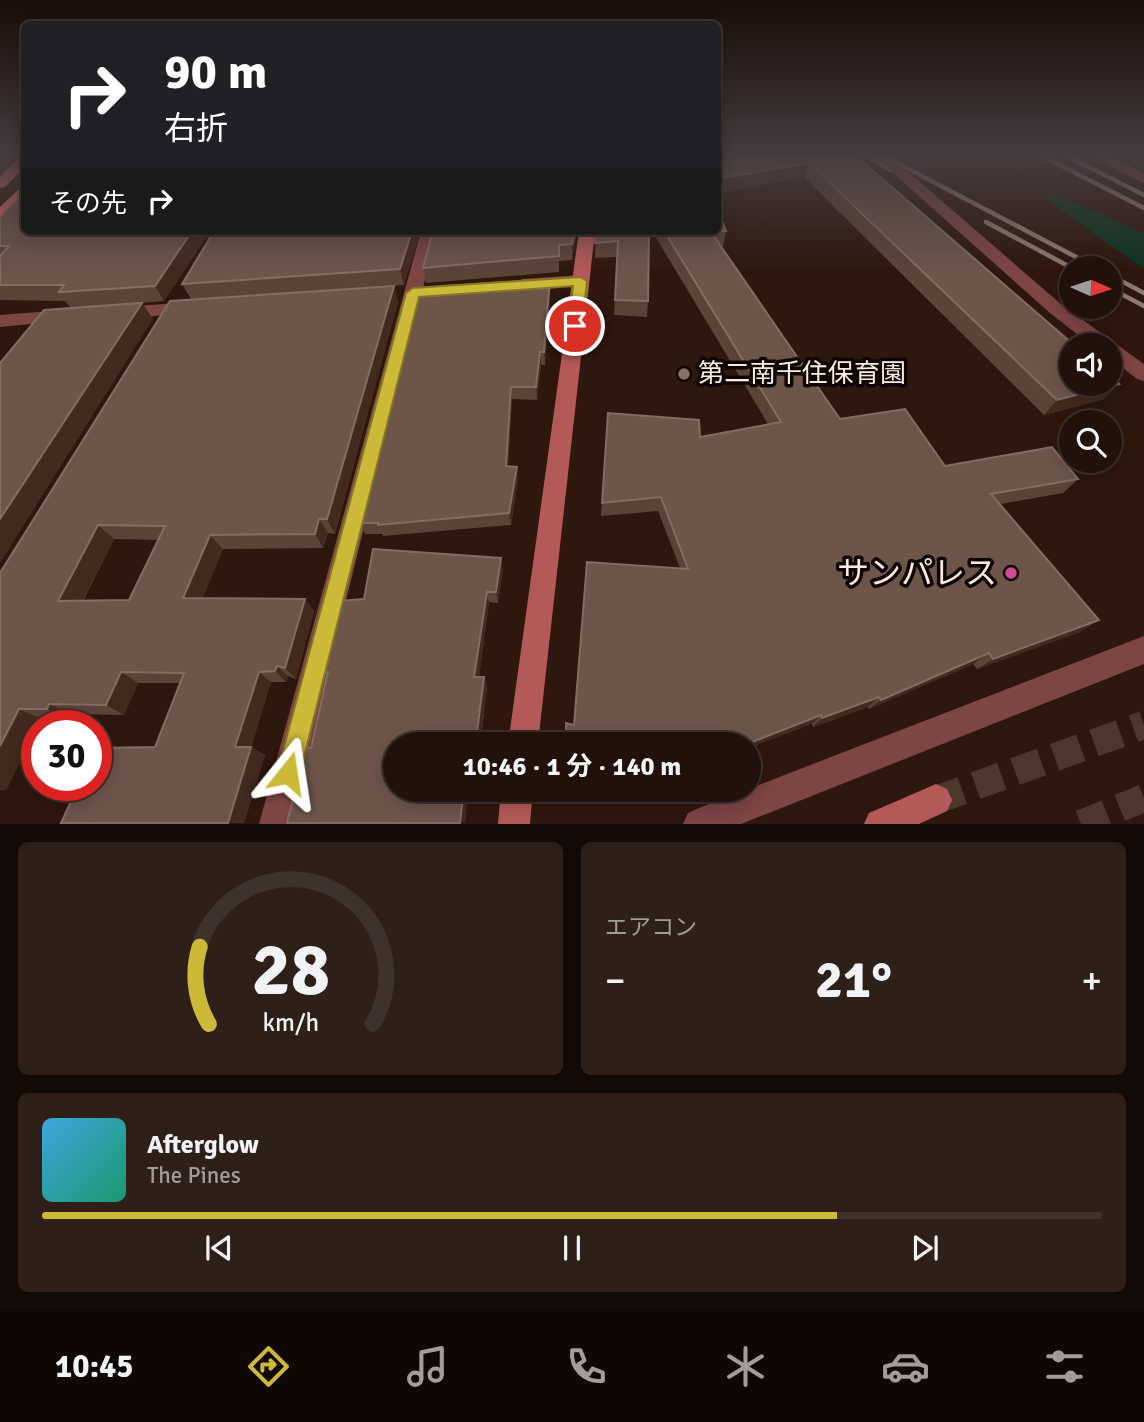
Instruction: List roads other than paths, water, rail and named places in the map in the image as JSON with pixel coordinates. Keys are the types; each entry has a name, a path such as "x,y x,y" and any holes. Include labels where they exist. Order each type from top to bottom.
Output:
{"main road":[{"path":"0,215 21,195"}],"street":[{"path":"925,194 1056,309 1088,333"},
{"path":"275,824 428,235"},
{"path":"524,732 586,235"},
{"path":"507,286 580,281"},
{"path":"159,332 187,287"},
{"path":"105,314 214,306"},
{"path":"0,321 78,315"},
{"path":"1122,357 1144,374"},
{"path":"699,824 1144,650"},
{"path":"880,824 936,800"},
{"path":"514,824 516,802"}],"tunnel":[{"path":"936,800 1144,725"},
{"path":"1081,824 1144,798"}],"railway":[{"path":"957,194 1074,256"},
{"path":"1117,194 1144,208"},
{"path":"986,222 1059,261"},
{"path":"1122,281 1144,293"},
{"path":"1122,294 1144,306"}],"place":[{"name":"第二南千住保育園","path":"684,374"},
{"name":"サンパレス","path":"1011,573"}]}
